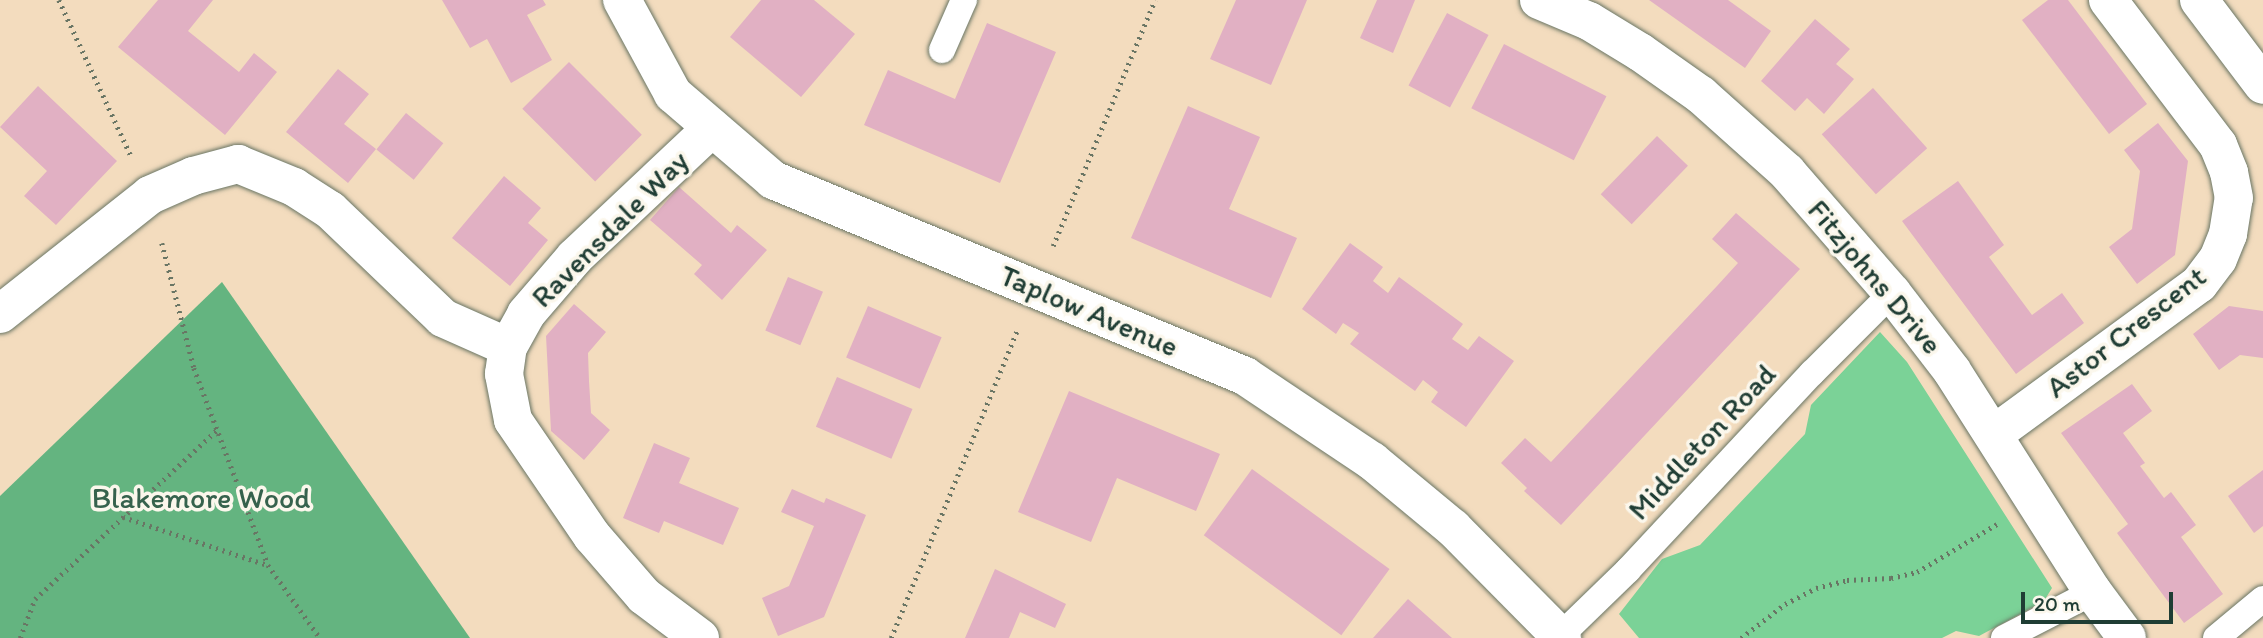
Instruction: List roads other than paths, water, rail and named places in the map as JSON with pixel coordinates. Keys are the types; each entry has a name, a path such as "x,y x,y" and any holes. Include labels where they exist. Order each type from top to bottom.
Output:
{"street":[{"name":"Taplow Avenue","path":"622,0 673,94 773,180 1245,376 1372,461 1453,528 1561,637"},
{"name":"Fitzjohns Drive","path":"1539,0 1594,10 1701,95 1787,172 1892,293 1994,434 2093,592 2127,638"},
{"name":"Astor Crescent","path":"1994,434 2199,284 2218,259 2228,233 2234,198 2229,172 2218,145 2108,0"},
{"path":"2199,0 2263,85"},
{"name":"Ravensdale Way","path":"700,638 644,596 592,536 543,468 513,420 504,374 508,347 526,314 575,257 712,128"},
{"path":"0,314 150,195 193,176 238,164 294,187 330,210 443,318 508,347"}],"lane":[{"path":"942,50 964,0"},
{"name":"Middleton Road","path":"1561,637 1628,570 1812,373 1892,293"},
{"path":"2004,638 2093,592"},
{"path":"2216,638 2263,599"}],"park label":[{"name":"Blakemore Wood","path":"201,498"}]}
